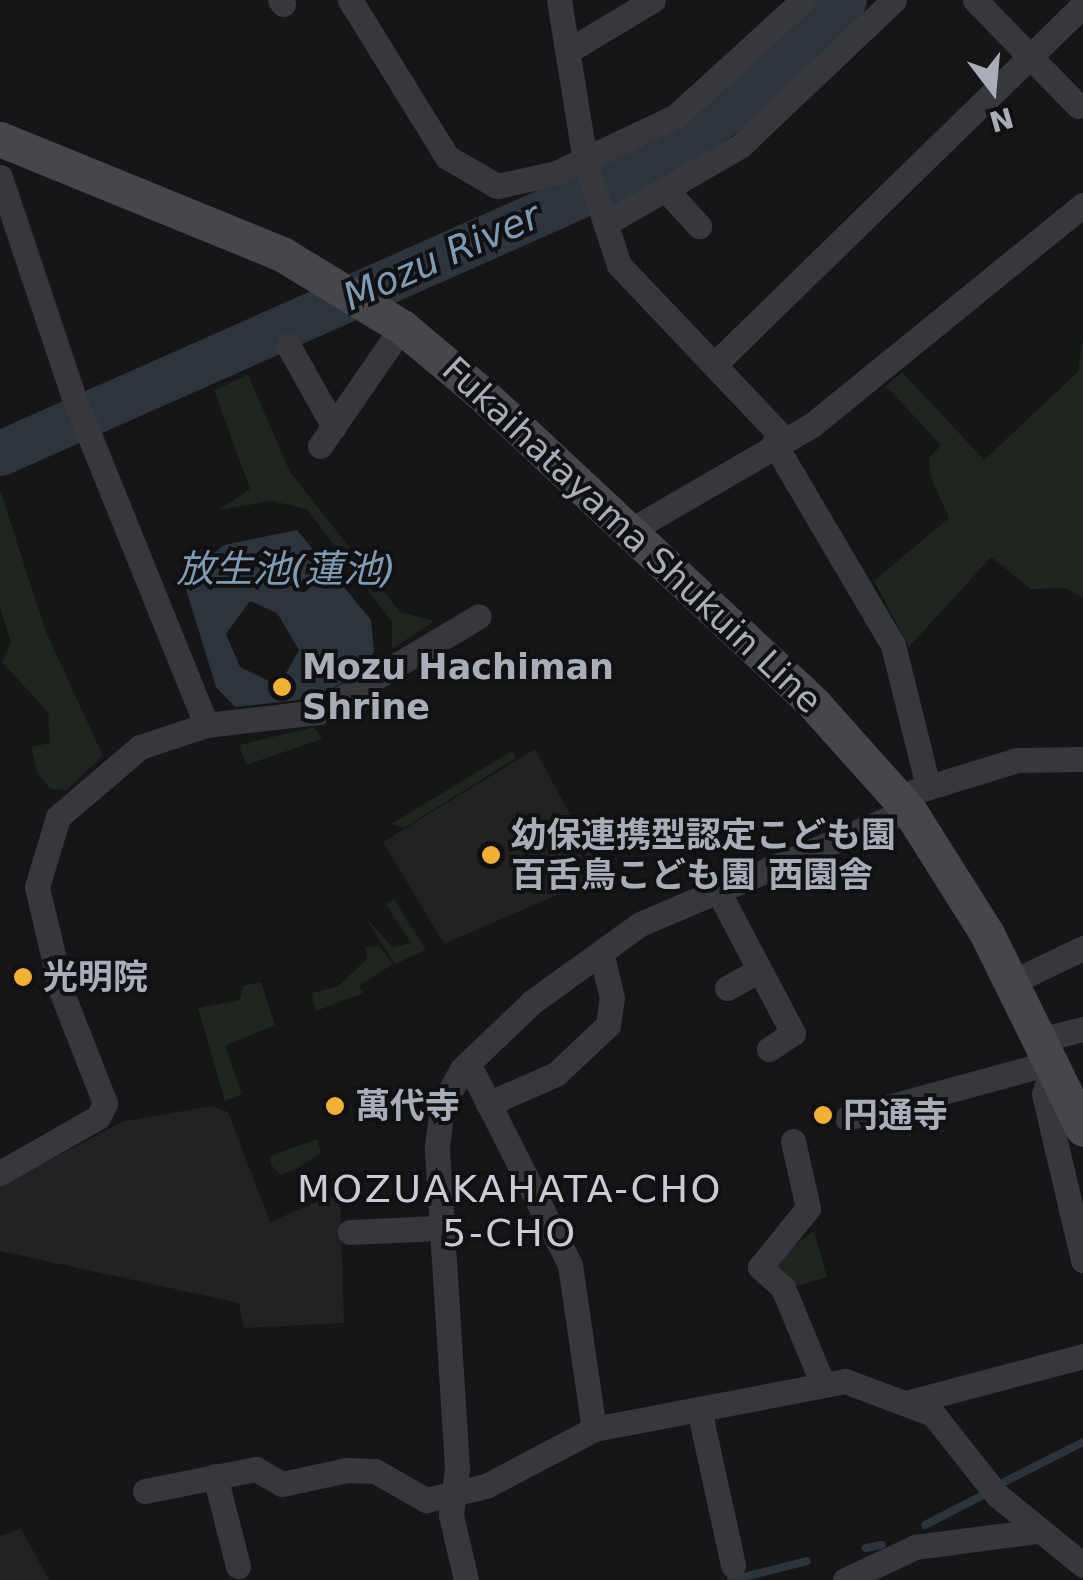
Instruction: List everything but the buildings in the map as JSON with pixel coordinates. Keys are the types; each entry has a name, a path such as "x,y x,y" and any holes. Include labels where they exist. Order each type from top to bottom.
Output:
{"main road":[{"name":"Fukaihatayama Shukuin Line","path":"0,139 325,277 402,327 631,530 912,798 1083,1129"}],"street":[{"path":"350,0 438,144 472,178 514,185 587,166 701,97 803,0"},
{"path":"558,0 587,166 619,265 715,364 779,441 893,645 912,798"},
{"path":"568,51 654,0"},
{"path":"604,220 669,193 740,146 894,0"},
{"path":"975,0 1078,106"},
{"path":"715,364 1083,6"},
{"path":"0,177 79,410 206,725"},
{"path":"669,193 699,226"},
{"path":"631,530 779,441 900,358 1083,205"},
{"path":"288,345 327,437 402,327"},
{"path":"0,1173 98,1117 104,1103 47,933 37,887 43,844 58,817 128,755 206,725 318,712 479,616"},
{"path":"466,1580 454,1493 438,1228 442,1106 468,1064 602,952 717,889 912,798 1017,760 1083,759"},
{"path":"717,889 756,972 793,1032 769,1049"},
{"path":"1010,984 1083,948"},
{"path":"488,1104 556,1074 608,1025 612,998 602,952"},
{"path":"727,988 756,972"},
{"path":"847,1118 1046,1057 1083,1029"},
{"path":"1046,1057 1044,1094 1083,1260"},
{"path":"468,1064 570,1265 594,1429"},
{"path":"793,1141 808,1208 760,1267 792,1305 822,1382"},
{"path":"350,1232 438,1228"},
{"path":"913,1401 1083,1356"},
{"path":"145,1491 256,1469 282,1484 375,1471 426,1500 454,1493 594,1429 822,1382 913,1401 953,1430 997,1496 1083,1565"},
{"path":"699,1408 732,1565"},
{"path":"215,1476 238,1566"},
{"path":"845,1580 914,1547 1036,1531"}],"shaded area":[{"path":"1083,336 1083,598 1065,588 1031,589 991,557 909,647 874,581 949,518 931,477 929,458 941,445 886,386 902,372 984,460 1078,372"},
{"path":"248,375 290,472 400,612 434,621 392,649 392,622 307,509 272,501 219,510 250,489 214,390"},
{"path":"0,490 46,632 103,756 66,790 50,789 37,772 31,747 50,743 48,712 2,662 11,642 0,608"},
{"path":"314,727 322,739 246,765 239,745"},
{"name":"幼保連携型認定こども園 百舌鳥こども園 西園舎","path":"535,749 598,867 594,879 444,944 383,842"},
{"path":"512,751 516,758 404,828 391,824"},
{"path":"394,899 426,950 395,964 365,917 392,947 411,943 386,904"},
{"path":"379,946 393,964 359,986 363,993 316,1011 311,993 337,987 367,959 365,947"},
{"path":"261,982 275,1025 225,1046 242,1094 225,1101 198,1008 240,1000 243,986"},
{"path":"211,1106 228,1112 270,1222 340,1192 344,1323 244,1328 239,1303 0,1251 0,1186 122,1122"},
{"path":"317,1139 321,1153 299,1167 281,1175 271,1165 270,1156"},
{"path":"814,1231 827,1277 793,1287 772,1262"},
{"path":"22,1528 49,1580 0,1580 0,1536"}],"water":[{"name":"放生池(蓮池)","path":"297,530 371,620 374,652 363,670 317,698 235,707 216,687 183,579 224,545","holes":["250,601 277,613 299,650 279,686 240,667 226,634"]}],"waterway":[{"name":"Mozu River","path":"0,453 664,158 760,86 844,0"},
{"path":"1002,1483 1083,1442"},
{"path":"925,1525 987,1493"},
{"path":"866,1548 882,1545"},
{"path":"731,1580 807,1561"}],"place":[{"name":"Mozu Hachiman Shrine","path":"282,687"},
{"name":"幼保連携型認定こども園 百舌鳥こども園 西園舎","path":"491,855"},
{"name":"光明院","path":"23,977"},
{"name":"萬代寺","path":"335,1106"},
{"name":"円通寺","path":"823,1115"}],"district":[{"name":"MOZUAKAHATA-CHO 5-CHO","path":"510,1212"}]}
